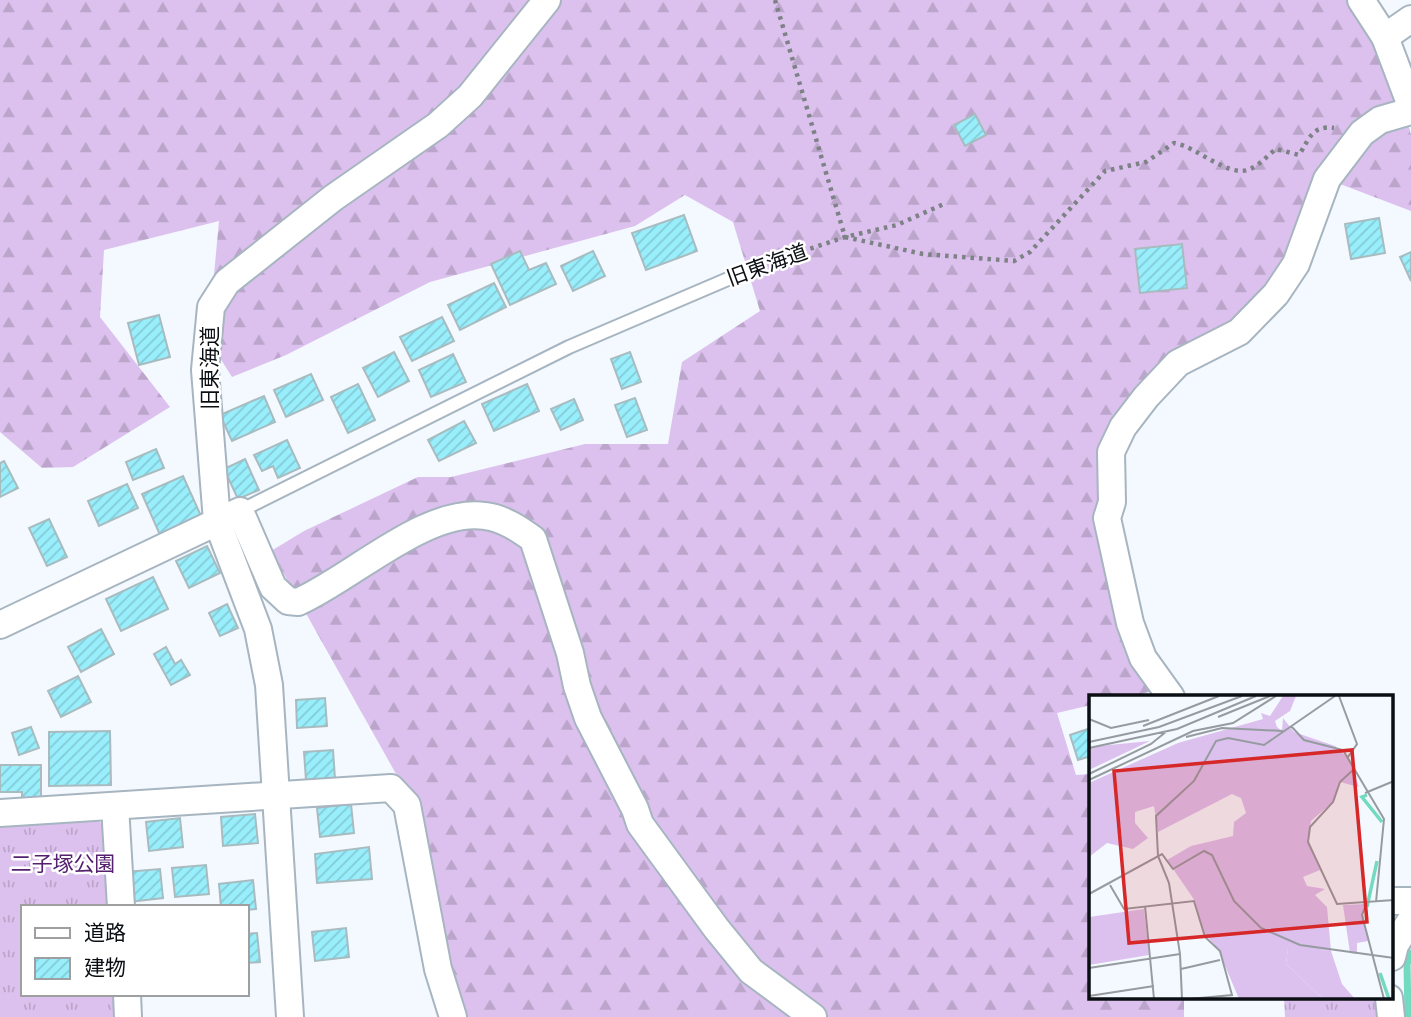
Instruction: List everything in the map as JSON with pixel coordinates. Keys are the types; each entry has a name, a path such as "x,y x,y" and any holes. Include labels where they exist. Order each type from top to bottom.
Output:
{"street":[{"name":"旧東海道","path":"0,625 228,516 205,370 211,307 226,282 333,198 438,124 470,96 547,0"},
{"path":"1170,695 1143,659 1130,622 1107,518 1112,502 1111,452 1130,417 1178,363 1239,332 1276,294 1296,264 1327,179 1362,133 1380,120 1411,109 1385,37 1361,0"},
{"path":"1385,37 1411,19"},
{"path":"228,516 258,629 268,685 290,1017"},
{"path":"228,516 274,587 288,601 302,600 422,528 464,516 492,517 517,528 533,539 570,653 587,718 635,809 640,824 751,971 813,1017"},
{"path":"0,813 391,788 407,805 438,969 453,1017"},
{"path":"115,806 121,905"},
{"path":"1394,949 1411,919"},
{"path":"127,996 128,1017"}],"lane":[{"name":"旧東海道","path":"228,516 569,347 749,270"}],"path":[{"path":"775,0 845,237 923,254 1014,261 1030,252 1105,171 1146,162 1174,142 1184,144 1229,169 1246,171 1276,149 1299,155 1314,130 1323,127 1362,133"},
{"name":"旧東海道","path":"749,270 845,237 897,225 946,202"}],"green space":[{"path":"0,0 1360,0 1389,46 1411,135 1411,211 1327,179 1284,282 1137,394 1107,518 1165,688 1136,695 1089,695 1089,705 1057,713 1076,775 1089,774 1089,1000 1184,1000 1184,1017 463,1017 445,992 414,806 271,551 304,531 418,477 451,477 585,444 668,444 682,362 760,311 733,222 685,195 635,226 430,282 286,355 232,377 208,339 219,221 104,250 100,317 170,407 73,467 42,468 0,432"},
{"name":"二子塚公園","path":"96,819 106,827 111,905 21,905 21,996 116,996 117,1017 0,1017 0,827"},
{"path":"1284,1000 1393,1000 1395,1017 1285,1017"}],"building":[{"path":"975,114 986,135 965,146 954,125"},
{"path":"684,215 697,251 646,270 632,233"},
{"path":"1379,218 1385,253 1351,259 1345,224"},
{"path":"1182,244 1187,288 1140,293 1135,249"},
{"path":"520,251 529,270 546,263 556,284 510,305 491,264"},
{"path":"593,251 605,276 573,291 561,266"},
{"path":"1411,252 1411,281 1400,257"},
{"path":"494,283 506,307 460,330 448,305"},
{"path":"159,315 170,357 139,365 128,323"},
{"path":"442,317 454,341 412,361 400,337"},
{"path":"394,352 409,381 378,397 363,368"},
{"path":"630,352 641,382 622,389 611,359"},
{"path":"453,354 466,382 431,397 419,370"},
{"path":"311,374 323,400 286,417 274,390"},
{"path":"358,384 375,420 348,433 331,397"},
{"path":"527,384 539,411 494,431 482,404"},
{"path":"264,396 275,422 232,441 220,415"},
{"path":"635,398 647,430 627,437 615,405"},
{"path":"574,399 583,420 561,430 551,409"},
{"path":"464,421 476,443 439,461 428,440"},
{"path":"287,440 300,468 278,478 273,466 262,471 254,455"},
{"path":"156,449 164,468 133,480 126,462"},
{"path":"245,459 259,490 238,499 224,469"},
{"path":"4,461 18,488 0,497 0,463"},
{"path":"183,476 201,516 160,535 142,494"},
{"path":"127,484 138,508 99,526 88,501"},
{"path":"49,519 67,557 47,566 29,528"},
{"path":"207,546 220,573 189,588 176,561"},
{"path":"153,577 168,609 121,631 106,599"},
{"path":"227,604 238,628 220,636 209,613"},
{"path":"101,629 114,654 81,672 68,647"},
{"path":"166,647 175,664 181,660 190,675 171,685 154,654"},
{"path":"78,676 91,702 61,717 48,691"},
{"path":"325,698 327,726 297,728 296,700"},
{"path":"31,727 39,748 19,755 12,733"},
{"path":"1089,729 1089,757 1078,760 1070,735"},
{"path":"110,731 111,785 49,786 49,732"},
{"path":"333,750 335,779 306,780 304,752"},
{"path":"0,765 41,765 41,802 22,802 22,792 0,792"},
{"path":"351,804 354,833 320,837 317,808"},
{"path":"255,814 258,843 223,846 221,817"},
{"path":"180,818 183,847 149,851 146,822"},
{"path":"369,847 372,879 317,883 315,854"},
{"path":"206,865 209,894 175,897 172,868"},
{"path":"160,869 163,898 129,902 126,872"},
{"path":"253,880 256,909 248,910 248,905 221,905 219,884"},
{"path":"346,928 349,957 315,961 312,932"},
{"path":"257,933 260,962 248,963 248,934"}],"waterway":[{"path":"1408,1017 1407,964 1411,953"}]}
